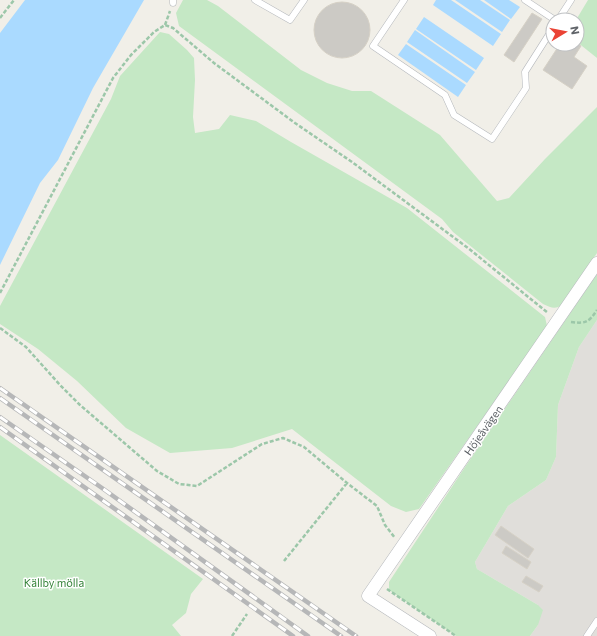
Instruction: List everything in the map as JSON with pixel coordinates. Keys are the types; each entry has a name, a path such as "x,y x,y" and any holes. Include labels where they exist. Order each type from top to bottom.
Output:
{"street":[{"name":"Höjeåvägen","path":"430,636 368,596 597,263"}],"lane":[{"path":"255,0 290,20 304,0"},
{"path":"404,0 373,46 445,96 454,115 492,139 526,88 525,72 545,41"},
{"path":"526,0 545,13"},
{"path":"563,12 571,0"},
{"path":"587,636 597,621"}],"path":[{"path":"0,18 14,0"},
{"path":"165,26 173,2"},
{"path":"0,294 113,78 131,55 154,32 165,26 173,28 214,63 295,123 352,162 468,248 539,306 558,319 581,323 590,320 597,310"},
{"path":"0,328 26,347 60,385 98,420 157,471 179,484 197,486 262,444 283,438 304,447 377,506 385,526 395,538 393,544"},
{"path":"284,561 347,483"},
{"path":"377,583 456,636"},
{"path":"232,636 247,614"}],"shaded area":[{"path":"597,320 597,636 530,636 538,625 538,605 477,569 475,562 508,506 546,480 556,457 558,405 579,347"}],"green space":[{"path":"183,0 207,0 218,6 301,70 327,83 352,91 371,91 440,135 497,201 509,198 545,159 597,107 597,253 563,304 553,308 543,304 453,232 442,219 179,26 176,13"},
{"path":"588,0 597,0 597,58 585,48 585,12 581,12"},
{"path":"160,32 169,34 194,58 195,80 193,117 195,133 219,129 230,115 256,121 407,208 545,317 547,326 419,509 406,512 391,506 292,429 232,448 170,453 126,428 77,381 38,349 0,324 0,306 111,99 120,76"},
{"path":"597,274 597,320 579,347 558,405 556,457 546,480 508,506 475,562 477,569 538,605 543,610 538,625 530,636 456,636 389,590 389,582 465,467"},
{"name":"Källby mölla","path":"0,435 203,579 191,594 186,613 172,625 181,636 0,636"}],"water":[{"path":"25,0 144,0 93,88 58,160 40,183 0,265 0,33"},
{"path":"436,0 451,0 501,34 493,46 433,5"},
{"path":"455,0 480,0 510,20 502,32"},
{"path":"484,0 509,0 520,7 511,19"},
{"path":"424,17 484,58 476,70 416,29"},
{"path":"415,30 475,72 467,83 407,42"},
{"path":"406,44 466,85 458,97 398,55"}],"building":[{"path":"342,2 353,4 362,10 368,19 370,30 368,41 362,50 353,56 342,58 331,56 322,50 316,41 314,30 316,19 322,10 331,4"},
{"path":"532,13 542,19 514,62 504,55"},
{"path":"555,52 577,52 574,57 587,66 572,89 543,70"},
{"path":"501,526 534,549 528,558 495,535"},
{"path":"506,546 531,562 527,569 502,553"},
{"path":"526,576 543,586 539,592 522,582"}],"railway":[{"path":"0,388 356,636"},
{"path":"0,398 341,636"},
{"path":"0,417 102,488 308,636"},
{"path":"0,427 293,636"}]}
